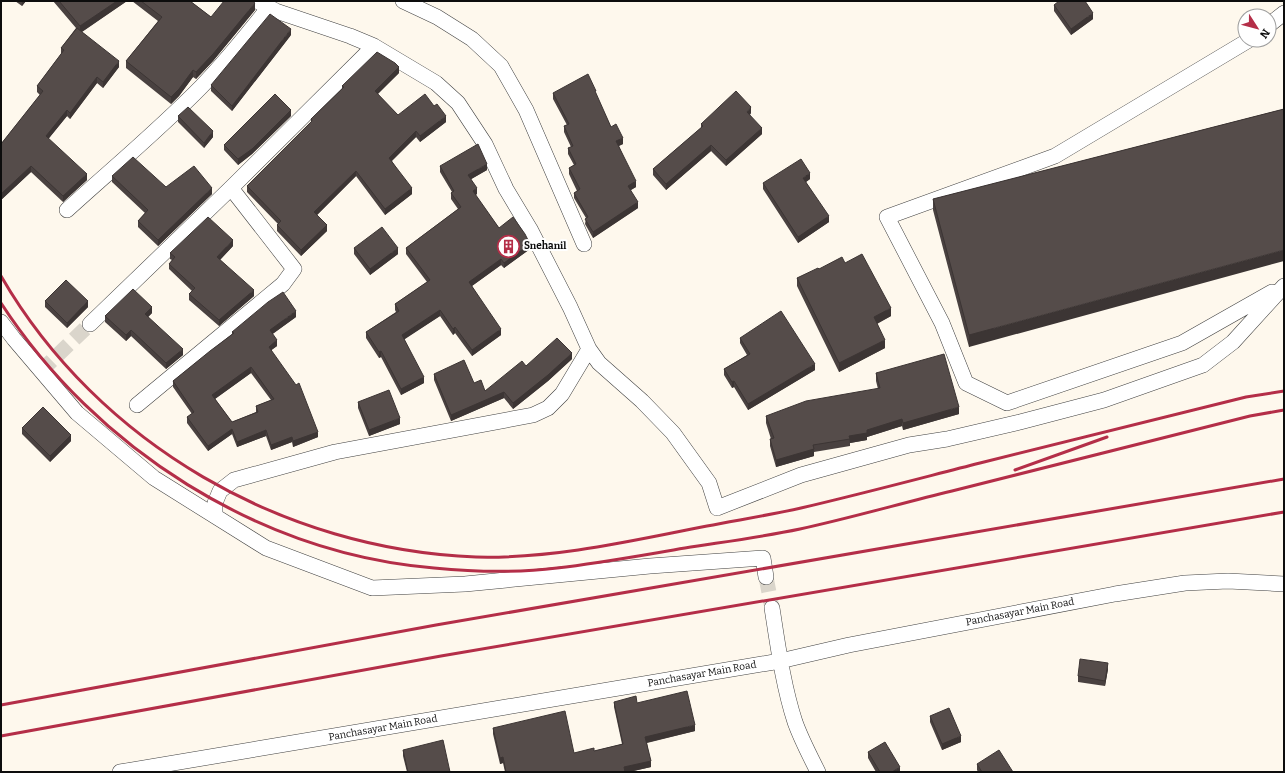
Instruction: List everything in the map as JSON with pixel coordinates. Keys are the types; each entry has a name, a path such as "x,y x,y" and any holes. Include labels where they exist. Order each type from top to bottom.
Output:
{"street":[{"path":"403,1 437,17 472,39 501,66 526,110 584,244"},
{"path":"67,210 170,118 202,87 234,52 263,4 276,11 350,36 374,46 436,83 458,103 485,144 506,189 530,229 589,349 599,363 642,401 673,433 709,483 717,508 801,475 909,445 947,439 1096,402 1203,365 1233,342 1283,286"},
{"path":"90,324 231,188 374,46"},
{"path":"1237,47 1055,156 887,217 942,323 966,384 1007,403 1182,343 1283,286"},
{"path":"137,405 283,284 294,269 231,188"},
{"path":"1,322 78,413 154,478 266,548 372,588 465,584 650,566 763,558 766,577"},
{"path":"215,516 215,503 220,491 234,480 335,452 533,414 548,408 562,394 589,349"},
{"name":"Panchasayar Main Road","path":"120,772 780,661 849,645 1114,594 1185,584 1228,581 1284,584"},
{"path":"772,608 780,661 795,721 802,740 818,772"}],"building":[{"path":"59,1 117,1 80,26"},
{"path":"141,1 190,1 211,17 224,1 252,1 255,3 213,54 196,72 193,70 171,97 126,61 162,17"},
{"path":"1059,1 1085,1 1093,13 1071,29 1054,5"},
{"path":"270,14 291,29 232,106 211,85"},
{"path":"77,28 119,61 103,82 97,77 70,113 67,110 46,136 87,174 63,196 31,166 1,194 1,144 43,91 37,86 64,50 61,48"},
{"path":"377,52 399,67 375,91 398,115 425,94 434,106 437,104 446,116 420,136 416,131 389,158 412,188 385,209 356,171 314,212 327,225 301,250 277,225 281,221 247,186 312,121 311,119 344,87 342,86"},
{"path":"588,74 611,127 616,124 623,138 616,141 636,181 628,186 638,202 593,232 585,219 588,217 574,193 580,189 569,168 576,164 568,148 573,146 564,126 569,124 553,93"},
{"path":"736,91 751,107 747,112 762,128 726,160 711,145 666,184 653,169 703,126 701,124"},
{"path":"275,94 291,110 252,149 238,159 224,145"},
{"path":"188,107 213,131 204,143 178,116"},
{"path":"1284,109 1284,250 969,335 933,199"},
{"path":"478,144 487,164 468,175 477,188 473,191 499,228 513,217 530,244 504,263 501,259 469,282 501,329 472,350 455,327 453,329 440,310 402,335 424,377 401,389 381,351 379,352 366,332 399,311 395,304 430,280 406,248 461,207 451,193 454,191 440,166"},
{"path":"133,157 166,187 194,166 212,188 158,240 138,221 148,210 112,176"},
{"path":"801,159 810,173 803,178 829,216 798,237 763,183"},
{"path":"208,217 233,240 217,257 254,290 219,320 189,294 195,288 169,264 175,257 170,253"},
{"path":"382,227 398,248 370,269 354,248"},
{"path":"862,254 891,308 874,317 885,340 839,363 797,278 842,257 845,263"},
{"path":"66,280 88,301 67,323 45,301"},
{"path":"133,289 152,307 145,314 183,349 166,363 131,330 126,335 105,316"},
{"path":"283,292 296,311 270,330 277,340 269,347 296,385 299,383 318,432 293,441 292,437 271,445 266,430 237,442 232,429 208,446 187,417 194,412 173,381 234,333 232,332 268,302","holes":["251,367 274,399 256,406 258,412 232,422 212,395"]},
{"path":"781,311 815,364 748,404 734,381 732,382 724,369 750,354 740,338"},
{"path":"557,338 572,353 548,375 513,403 504,392 451,415 434,374 464,360 474,383 481,380 485,391 522,361 526,366"},
{"path":"944,354 959,407 903,423 902,419 867,430 867,433 849,436 850,439 813,445 814,449 776,460 770,439 774,438 766,416 806,401 880,388 876,373"},
{"path":"389,390 400,418 369,430 358,402"},
{"path":"43,407 71,435 50,456 22,428"},
{"path":"1080,659 1108,663 1105,681 1078,676"},
{"path":"687,691 695,725 645,737 651,761 624,767 625,772 506,772 503,757 500,758 493,728 565,711 574,753 594,748 594,751 623,744 614,702 636,696 637,703"},
{"path":"949,708 961,736 942,744 930,716"},
{"path":"443,740 450,772 408,772 403,750"},
{"path":"885,742 900,767 892,772 880,772 868,752"},
{"path":"999,750 1013,772 982,772 977,764"}],"tunnel":[{"path":"41,371 90,324"},
{"path":"766,577 772,608"}],"railway":[{"path":"1,276 41,336 89,390 143,437 203,477 267,509 334,534 404,550 476,557 534,555 592,548 789,511 1246,397 1284,391"},
{"path":"1,303 40,356 84,404 134,447 188,485 245,516 306,541 369,558 434,568 480,571 542,570 786,532 1250,416 1284,410"},
{"path":"1015,470 1107,437"},
{"path":"1,705 436,625 1284,479"},
{"path":"1,736 441,656 1284,512"}],"place":[{"name":"Snehanil","path":"509,246"}]}
